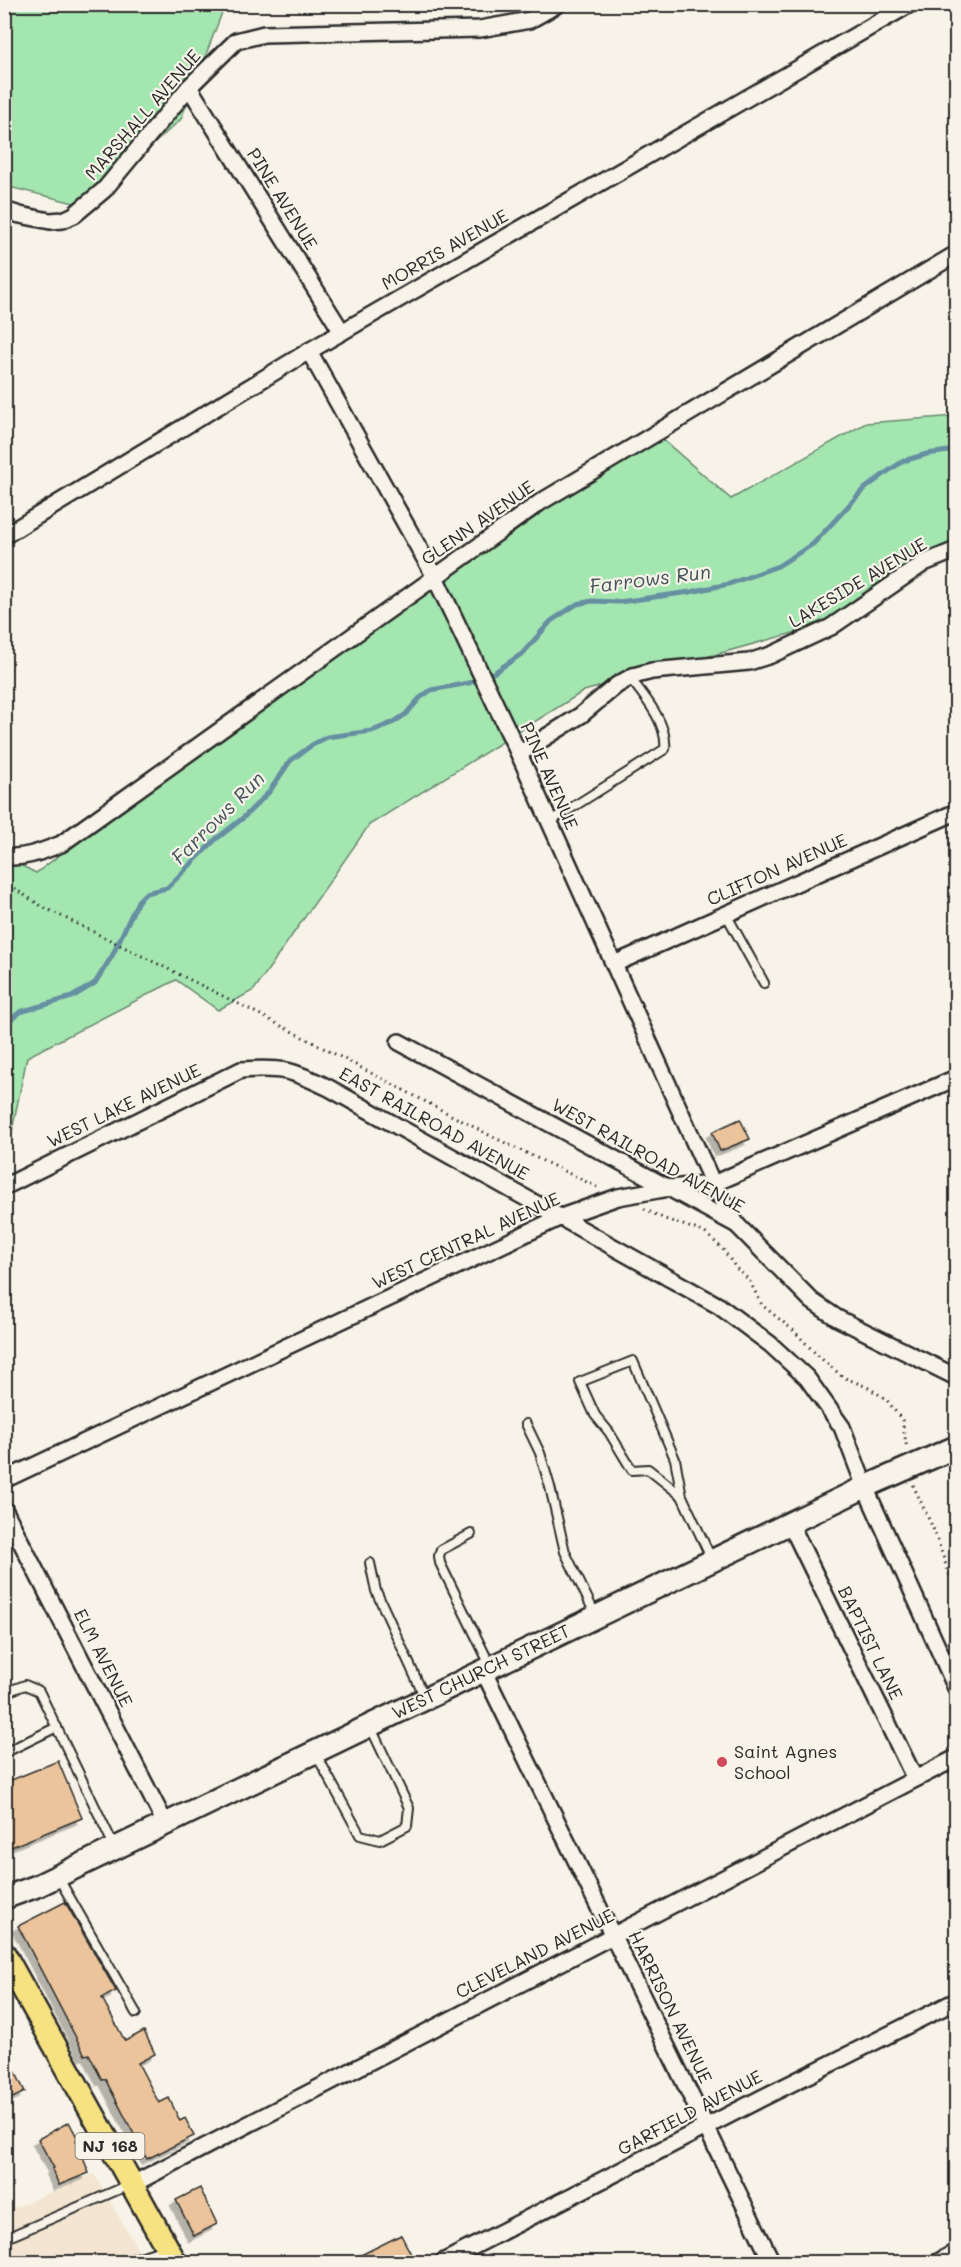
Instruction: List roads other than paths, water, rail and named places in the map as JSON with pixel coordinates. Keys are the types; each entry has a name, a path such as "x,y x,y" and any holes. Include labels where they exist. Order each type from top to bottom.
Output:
{"main road":[{"name":"WEST CHURCH STREET","path":"4,1898 116,1849 865,1487 957,1447"},
{"name":"NJ 168","path":"4,1954 171,2255"}],"street":[{"name":"MARSHALL AVENUE","path":"4,210 20,216 50,221 63,220 74,215 104,190 189,87 236,41 264,34 480,29 530,20 558,4"},
{"name":"MORRIS AVENUE","path":"4,536 309,351 910,4"},
{"name":"PINE AVENUE","path":"189,87 342,332"},
{"name":"GLENN AVENUE","path":"4,856 41,852 62,844 539,502 957,254"},
{"name":"PINE AVENUE","path":"309,351 435,577 519,754 713,1184 737,1225"},
{"name":"LAKESIDE AVENUE","path":"519,754 581,715 617,685 630,678 652,671 749,662 771,655 831,627 924,563 957,550"},
{"name":"CLIFTON AVENUE","path":"614,964 957,812"},
{"name":"WEST RAILROAD AVENUE","path":"399,1042 737,1225 812,1302 837,1318 957,1377"},
{"name":"EAST RAILROAD AVENUE","path":"263,1068 272,1067 297,1072 330,1088 719,1306 770,1344 807,1378 842,1426 865,1487 957,1688"},
{"name":"WEST LAKE AVENUE","path":"4,1187 241,1070 263,1068"},
{"name":"WEST CENTRAL AVENUE","path":"4,1480 561,1217 618,1197 669,1188 713,1184 957,1078"},
{"name":"ELM AVENUE","path":"4,1509 166,1825"},
{"name":"BAPTIST LANE","path":"790,1523 915,1779"},
{"name":"HARRISON AVENUE","path":"488,1670 613,1935 772,2262"},
{"name":"CLEVELAND AVENUE","path":"131,2185 957,1758"},
{"name":"GARFIELD AVENUE","path":"443,2262 957,2001"},
{"path":"938,2262 957,2252"}],"lane":[{"path":"549,822 665,749 666,741 653,711 630,678"},
{"path":"726,914 764,982"},
{"path":"682,1496 648,1469 632,1470 596,1415 580,1382 633,1361 675,1459 682,1496 712,1561"},
{"path":"526,1424 540,1453 565,1552 596,1618"},
{"path":"471,1534 441,1550 439,1556 440,1563 488,1670"},
{"path":"370,1563 376,1591 426,1700"},
{"path":"4,1694 25,1685 34,1687 43,1696 116,1849"},
{"path":"316,1753 360,1835 380,1840 407,1826 409,1808 371,1726"},
{"path":"4,1754 57,1727"},
{"path":"58,1876 136,2013"},
{"path":"4,2239 131,2185"},
{"path":"126,2262 171,2255"}],"waterway":[{"name":"Farrows Run","path":"4,1025 20,1012 72,997 95,983 112,956 138,901 146,893 167,888 215,840 243,818 269,792 290,761 312,745 327,737 372,731 406,714 420,698 431,690 469,683 495,672 523,653 551,621 577,604 592,601 619,602 690,592 729,584 778,566 813,544 863,490 903,461 927,454 956,450"}],"place":[{"name":"Saint Agnes School","path":"722,1762"}]}
